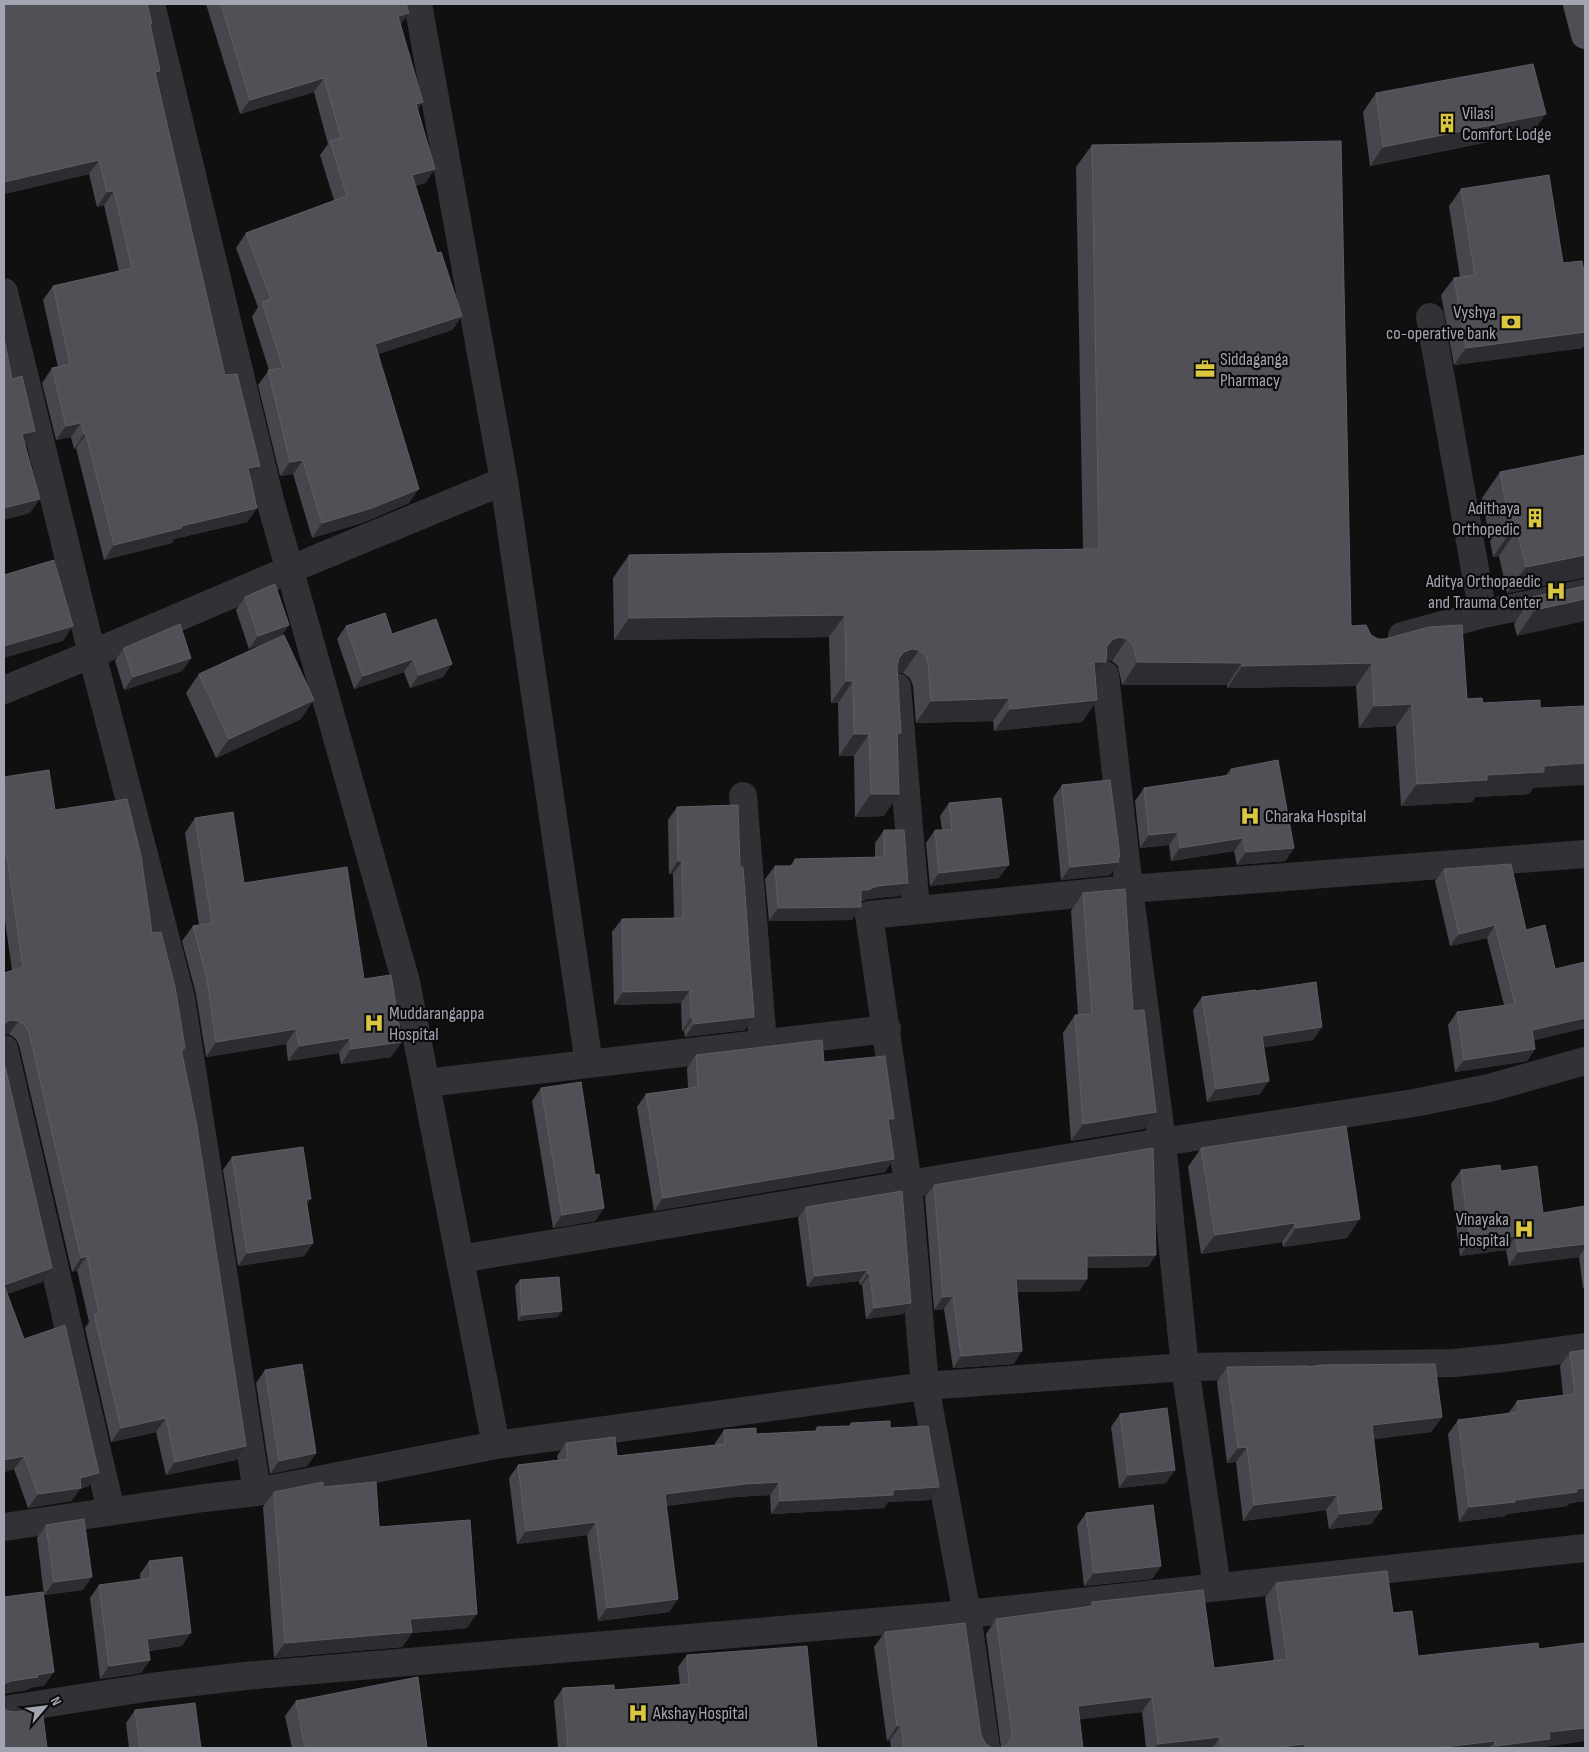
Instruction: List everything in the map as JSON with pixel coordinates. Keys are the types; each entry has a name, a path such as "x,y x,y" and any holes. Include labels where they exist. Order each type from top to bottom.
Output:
{"main road":[{"path":"1577,4 1585,35"}],"street":[{"path":"151,4 270,500 406,982 496,1444"},
{"path":"418,4 504,481 589,1064"},
{"path":"4,292 92,654 181,998 256,1492"},
{"path":"1430,317 1483,614"},
{"path":"4,690 504,481"},
{"path":"1375,643 1483,614 1585,593"},
{"path":"1105,675 1129,888 1162,1142 1185,1367 1217,1587"},
{"path":"897,687 916,910"},
{"path":"743,796 763,1043"},
{"path":"986,1748 967,1614 924,1386 908,1184 869,914 1129,888 1585,854"},
{"path":"426,1083 886,1029"},
{"path":"4,1049 112,1511"},
{"path":"460,1259 1162,1142 1414,1103 1489,1088 1585,1061"},
{"path":"4,1527 256,1492 496,1444 924,1386 1185,1367 1454,1363 1585,1347"},
{"path":"4,1710 151,1687 245,1676 967,1614 1585,1548"}],"building":[{"path":"4,4 147,4 160,71 155,72 225,375 237,374 260,466 248,468 257,508 181,526 182,528 114,545 86,434 84,434 81,423 66,426 52,368 70,364 53,286 132,268 114,191 107,192 99,160 4,182"},
{"path":"221,4 406,4 409,13 398,16 423,102 416,104 435,169 412,175 437,253 441,252 462,316 375,344 419,489 372,508 322,523 303,460 290,462 268,370 283,368 262,302 271,299 246,233 347,196 330,141 341,138 324,78 250,100"},
{"name":"Vilasi Comfort Lodge","path":"1533,64 1546,114 1383,147 1376,93"},
{"name":"Siddaganga Pharmacy","path":"1341,141 1351,626 1366,625 1371,635 1378,639 1385,639 1429,627 1462,625 1467,699 1482,698 1483,703 1540,700 1540,708 1585,706 1585,763 1544,766 1544,772 1487,775 1487,780 1417,784 1412,704 1374,706 1372,663 1242,666 1242,663 1137,662 1133,644 1127,639 1119,637 1112,640 1107,646 1106,662 1094,662 1097,700 1010,709 1009,698 931,701 926,656 919,650 912,649 904,652 899,658 897,666 901,733 897,733 899,794 871,794 869,734 854,734 853,681 846,681 845,615 629,618 629,555 1099,549 1092,145"},
{"path":"1549,175 1563,263 1582,261 1585,278 1585,332 1466,348 1454,278 1475,275 1461,189"},
{"path":"4,338 12,379 22,376 35,431 22,434 40,499 4,508"},
{"name":"Adithaya Orthopedic","path":"1585,455 1585,555 1526,567 1517,530 1511,531 1500,472"},
{"path":"54,560 73,626 4,646 4,575"},
{"path":"275,584 289,625 258,636 245,597"},
{"path":"1585,586 1585,599 1535,610 1532,597"},
{"path":"385,613 392,634 436,619 452,664 419,675 413,659 363,676 346,626"},
{"path":"180,624 191,658 133,677 124,648"},
{"path":"284,635 314,700 229,739 199,674"},
{"path":"1278,760 1294,848 1246,852 1243,838 1180,848 1178,832 1149,835 1144,788 1232,775 1231,769"},
{"path":"49,770 55,810 127,799 141,856 152,933 161,932 175,987 185,1048 181,1049 196,1121 246,1446 175,1462 166,1418 121,1428 94,1314 99,1313 87,1256 81,1258 29,1032 25,1025 19,1021 10,1020 4,1024 4,973 23,967 7,856 4,857 4,777"},
{"path":"1110,780 1120,857 1118,857 1119,862 1070,867 1062,785"},
{"path":"1001,798 1009,865 939,873 935,830 952,830 949,803"},
{"path":"738,805 740,867 743,867 754,1017 694,1024 693,1018 691,1018 690,990 623,992 622,919 683,918 682,861 678,861 677,807"},
{"path":"233,812 244,883 347,867 364,979 391,975 402,1042 351,1049 350,1038 299,1046 296,1029 216,1042 207,979 193,926 212,923 195,818"},
{"path":"884,830 904,830 908,883 877,886 868,890 861,890 861,907 778,908 775,866 795,866 795,859 884,857"},
{"path":"1511,864 1526,930 1545,925 1555,969 1585,962 1585,1018 1532,1030 1535,1049 1464,1060 1457,1012 1515,1004 1495,925 1459,934 1444,869"},
{"path":"1125,889 1133,1011 1144,1010 1156,1112 1083,1124 1075,1015 1092,1014 1083,893"},
{"path":"1316,982 1322,1027 1262,1036 1269,1081 1216,1089 1202,997"},
{"path":"822,1040 824,1062 885,1056 894,1119 888,1119 894,1159 663,1198 646,1094 698,1087 696,1055"},
{"path":"4,1062 52,1268 4,1285"},
{"path":"581,1082 595,1175 599,1174 604,1208 562,1215 541,1088"},
{"path":"1346,1126 1360,1219 1296,1228 1295,1223 1215,1235 1201,1148"},
{"path":"303,1147 311,1199 306,1199 313,1243 247,1253 232,1157"},
{"path":"1153,1148 1156,1255 1087,1256 1087,1279 1016,1279 1022,1351 961,1356 953,1296 943,1297 934,1185"},
{"path":"1500,1165 1501,1171 1537,1166 1543,1213 1585,1206 1585,1244 1518,1252 1516,1236 1470,1242 1461,1170"},
{"path":"902,1191 911,1303 874,1308 870,1274 868,1274 867,1270 815,1276 806,1207"},
{"path":"559,1277 562,1311 522,1315 520,1280"},
{"path":"4,1285 24,1339 65,1325 99,1473 80,1478 81,1488 38,1494 24,1456 4,1460"},
{"path":"1585,1350 1585,1488 1577,1489 1577,1492 1469,1507 1458,1420 1518,1412 1517,1401 1575,1394 1570,1352"},
{"path":"302,1364 316,1453 279,1461 265,1370"},
{"path":"1435,1364 1442,1417 1372,1425 1382,1509 1340,1514 1337,1495 1254,1505 1247,1447 1238,1448 1227,1367"},
{"path":"1167,1408 1175,1470 1128,1475 1120,1414"},
{"path":"890,1421 890,1428 928,1426 939,1487 893,1490 893,1495 780,1501 779,1482 745,1484 665,1494 678,1599 607,1608 596,1522 526,1531 518,1465 568,1459 566,1443 615,1437 617,1456 725,1444 724,1430 756,1428 756,1434 817,1431 817,1427 851,1426 851,1423"},
{"path":"323,1482 323,1487 376,1482 379,1527 470,1520 477,1614 410,1619 412,1632 285,1643 274,1492"},
{"path":"1153,1505 1161,1566 1094,1573 1086,1513"},
{"path":"84,1519 92,1577 54,1582 46,1525"},
{"path":"182,1557 191,1633 147,1639 150,1660 109,1666 99,1585 151,1578 149,1561"},
{"path":"1387,1571 1393,1613 1412,1611 1418,1656 1538,1643 1539,1649 1585,1643 1585,1728 1549,1732 1550,1739 1496,1746 1495,1741 1436,1748 1306,1748 1305,1744 1271,1748 1221,1748 1220,1737 1158,1744 1152,1697 1078,1706 1083,1748 998,1748 1007,1745 1012,1731 996,1619 1093,1606 1092,1602 1203,1590 1214,1668 1287,1659 1276,1583"},
{"path":"43,1592 54,1672 4,1684 4,1597"},
{"path":"965,1623 981,1735 985,1743 990,1747 998,1748 904,1748 901,1725 897,1726 885,1632"},
{"path":"807,1646 817,1748 568,1748 563,1688 614,1685 614,1690 689,1684 687,1655"},
{"path":"418,1677 427,1748 305,1748 296,1701"},
{"path":"195,1703 201,1748 140,1748 135,1710"},
{"path":"4,1708 8,1711 16,1712 42,1708 47,1748 4,1748"}],"place":[{"name":"Vilasi Comfort Lodge","path":"1447,123"},
{"name":"Vyshya co-operative bank","path":"1511,322"},
{"name":"Siddaganga Pharmacy","path":"1205,369"},
{"name":"Adithaya Orthopedic","path":"1535,518"},
{"name":"Aditya Orthopaedic and Trauma Center","path":"1556,591"},
{"name":"Charaka Hospital","path":"1250,816"},
{"name":"Muddarangappa Hospital","path":"374,1023"},
{"name":"Vinayaka Hospital","path":"1524,1229"},
{"name":"Akshay Hospital","path":"638,1713"}]}
